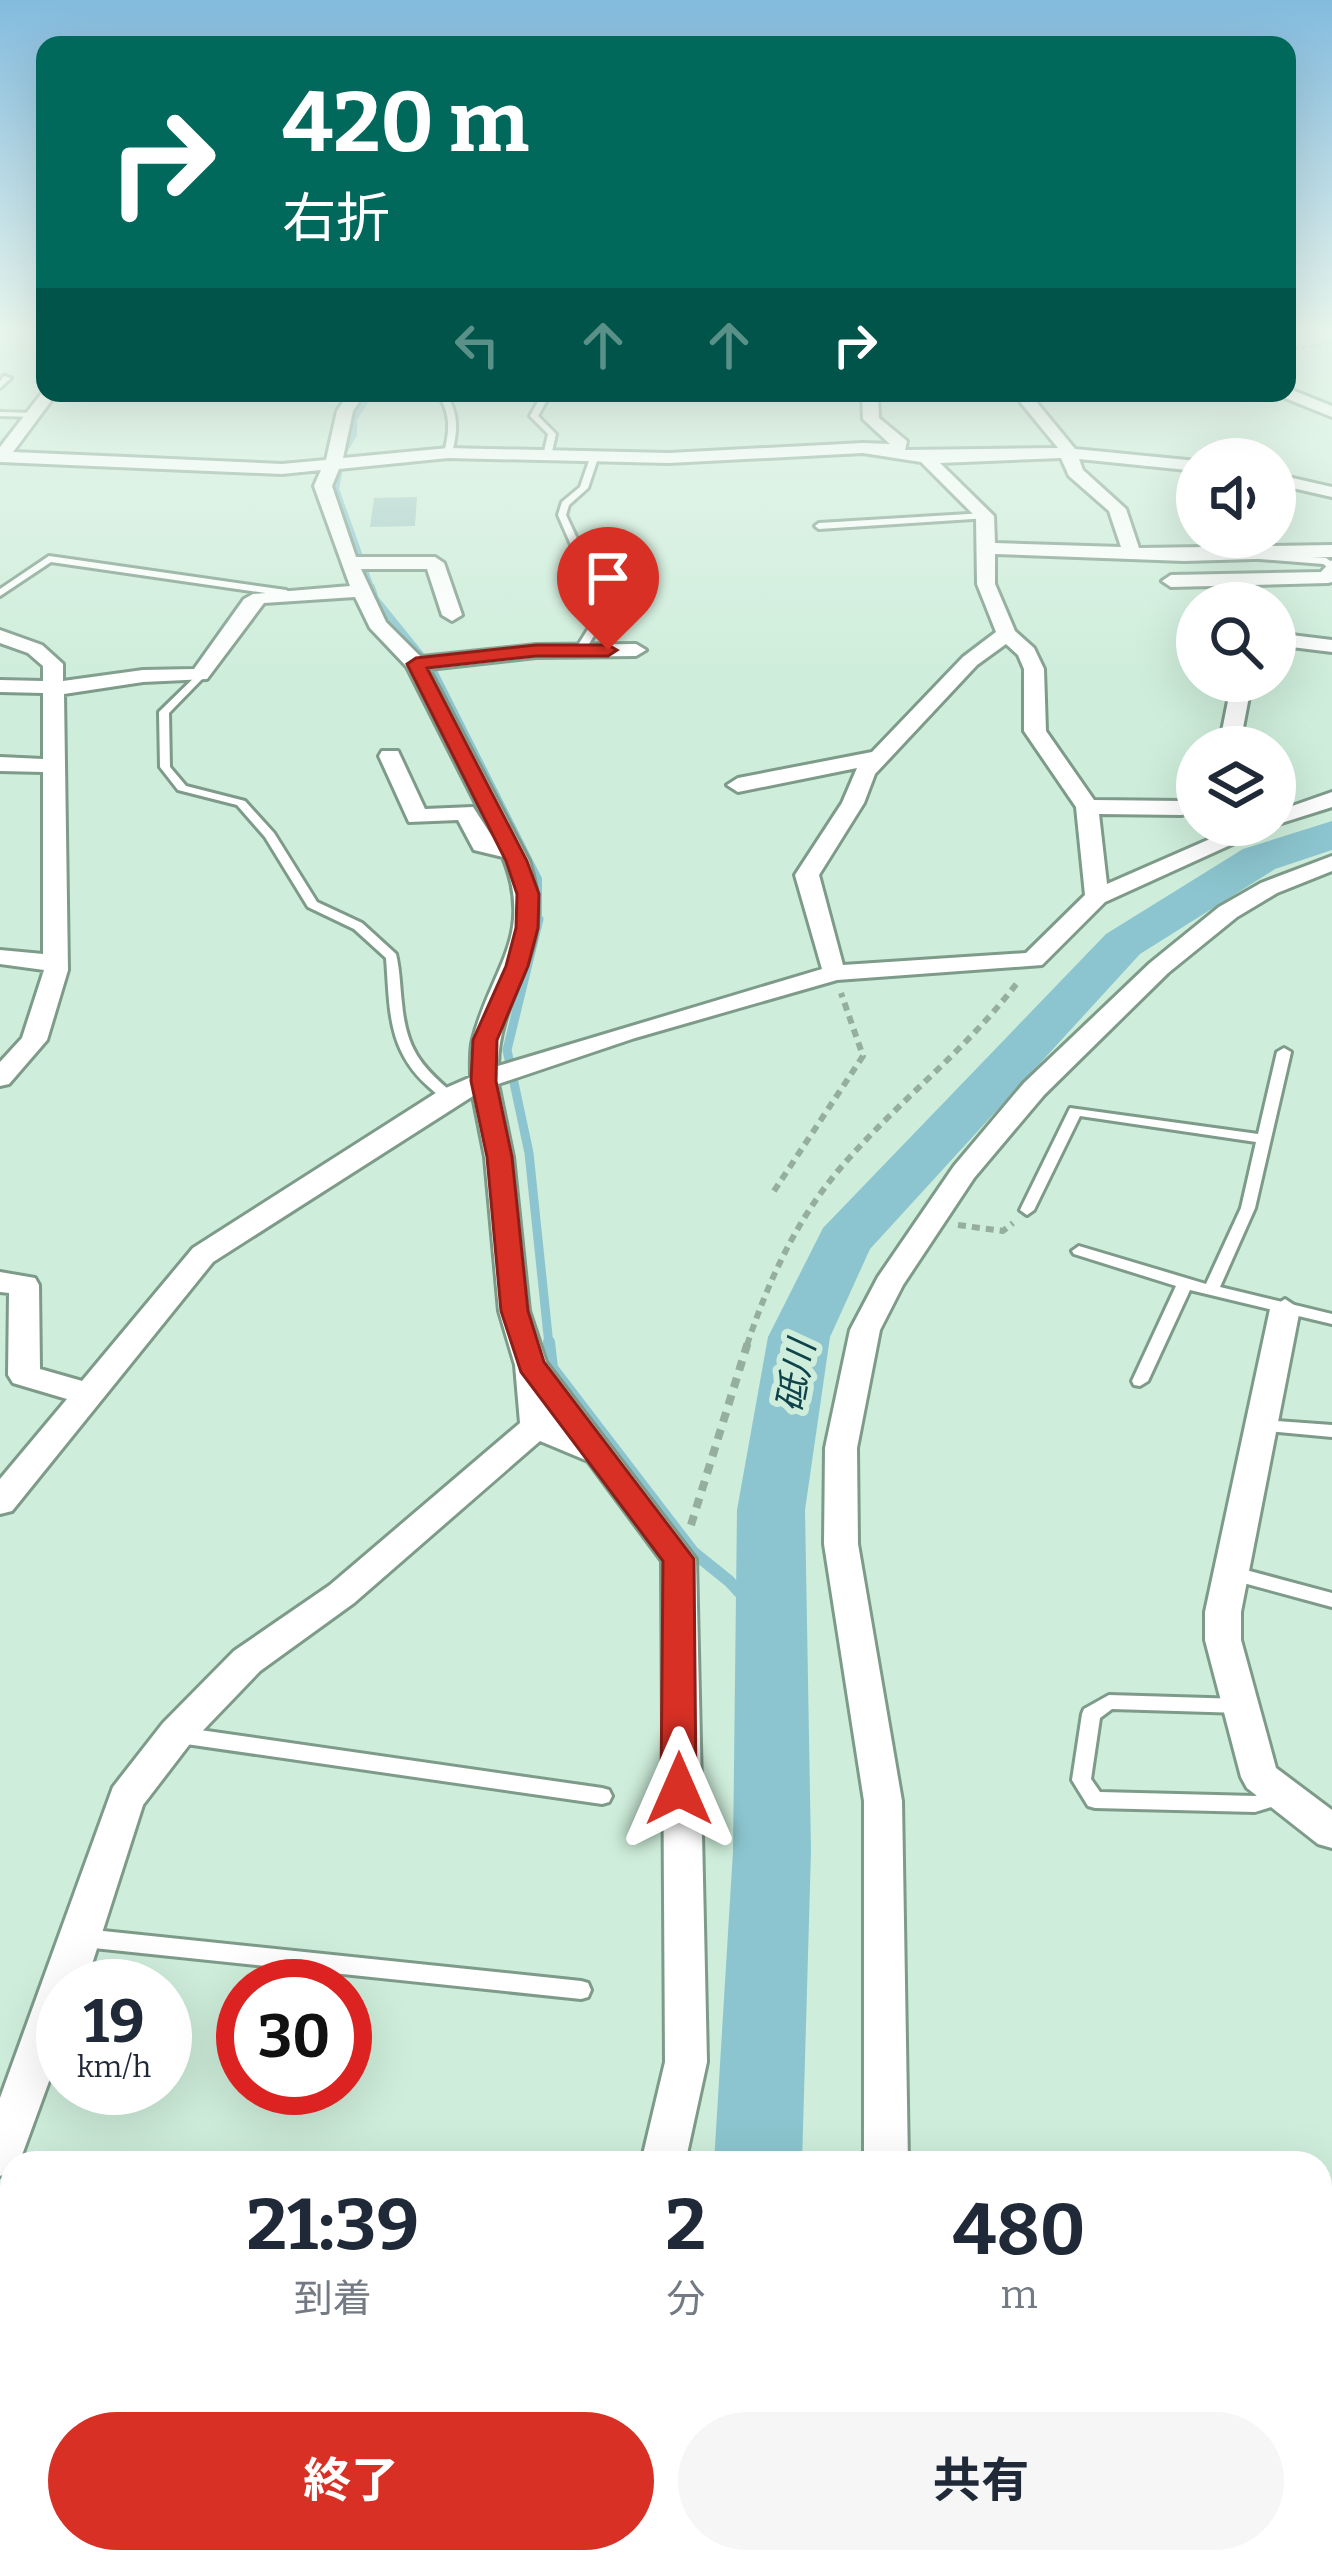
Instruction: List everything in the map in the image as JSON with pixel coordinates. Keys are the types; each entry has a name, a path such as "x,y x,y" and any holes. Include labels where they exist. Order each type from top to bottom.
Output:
{"street":[{"path":"337,449 323,486 349,563 377,624 416,664 528,894 527,928 517,966 485,1040 502,1075 500,1157 514,1311 531,1365 536,1427"},
{"path":"3,461 262,469 448,454 594,458 814,449"},
{"path":"857,449 926,458 1068,453 1176,464"},
{"path":"1065,449 1075,472 1117,509 1132,554"},
{"path":"926,458 986,516 986,584 1006,634 1027,652 1034,668 1035,731 1087,807 1097,897"},
{"path":"1296,484 1332,493"},
{"path":"989,548 1176,554"},
{"path":"1296,552 1332,551"},
{"path":"349,563 435,563 452,615"},
{"path":"1171,580 1328,577 1332,567"},
{"path":"0,686 78,688 142,676 200,675 251,603 286,593 364,591"},
{"path":"833,968 808,875 878,757 970,661 1006,634"},
{"path":"0,636 34,649 53,664 56,963 34,1040 0,1078"},
{"path":"1296,642 1332,646"},
{"path":"416,664 636,650"},
{"path":"390,756 417,817 465,812 482,845 511,852"},
{"path":"738,784 878,757"},
{"path":"0,764 54,766"},
{"path":"1296,812 1332,799"},
{"path":"1087,807 1176,808"},
{"path":"0,1502 203,1255 449,1097 626,1032 833,968 1033,960 1097,897 1213,846"},
{"path":"886,2151 883,1801 841,1544 841,1448 865,1330 889,1284 964,1172 1034,1089 1159,968 1228,912 1270,888 1332,863"},
{"path":"0,956 56,963"},
{"path":"0,1282 24,1285 24,1375 89,1394"},
{"path":"1285,1309 1222,1612 1223,1640 1260,1777 1332,1832"},
{"path":"531,1365 679,1559 686,2062 667,2151"},
{"path":"536,1427 600,1453"},
{"path":"74,1959 127,1798 176,1734 247,1660 342,1594 536,1427"},
{"path":"2,2151 36,2059"}],"lane":[{"path":"448,454 449,449"},
{"path":"547,456 549,449"},
{"path":"580,650 595,626 584,608 620,603 587,570 562,515 566,504 584,488 594,458"},
{"path":"819,526 986,516"},
{"path":"1273,558 1326,562 1332,567"},
{"path":"0,593 50,559 286,593"},
{"path":"200,675 164,712 165,767 182,788 241,803 270,835 313,904 358,926 392,957 400,1042 416,1072 449,1097"},
{"path":"1211,1291 1248,1208 1284,1052"},
{"path":"1028,1210 1075,1112 1265,1139"},
{"path":"1079,1251 1211,1291 1332,1318"},
{"path":"1141,1381 1186,1284"},
{"path":"1262,1426 1332,1431"},
{"path":"1231,1573 1332,1600"},
{"path":"1241,1706 1109,1702 1090,1714 1081,1780 1095,1800 1255,1804 1284,1796"},
{"path":"176,1734 602,1796"},
{"path":"82,1938 581,1990"}],"path":[{"path":"679,1559 752,1328 776,1271 816,1199 895,1111 994,1017 1033,960"},
{"path":"774,1191 863,1056 833,968"},
{"path":"931,1222 1004,1232 1028,1210"}],"building":[{"path":"417,497 415,526 370,527 374,498"}],"waterway":[{"path":"345,449 336,489 372,590"},
{"path":"372,590 433,671 538,879 538,922"},
{"name":"砥川","path":"759,2151 772,1851 771,1510 799,1337 844,1241 1123,944 1259,859 1332,835"},
{"path":"539,919 507,1050 529,1153 549,1345"},
{"path":"549,1342 552,1368 693,1552 729,1581 769,1624"}],"route":[{"path":"608,650 536,651 416,664 517,861 528,894 527,928 517,966 485,1040 484,1081 500,1157 514,1311 531,1365 679,1559 679,1789"}]}
